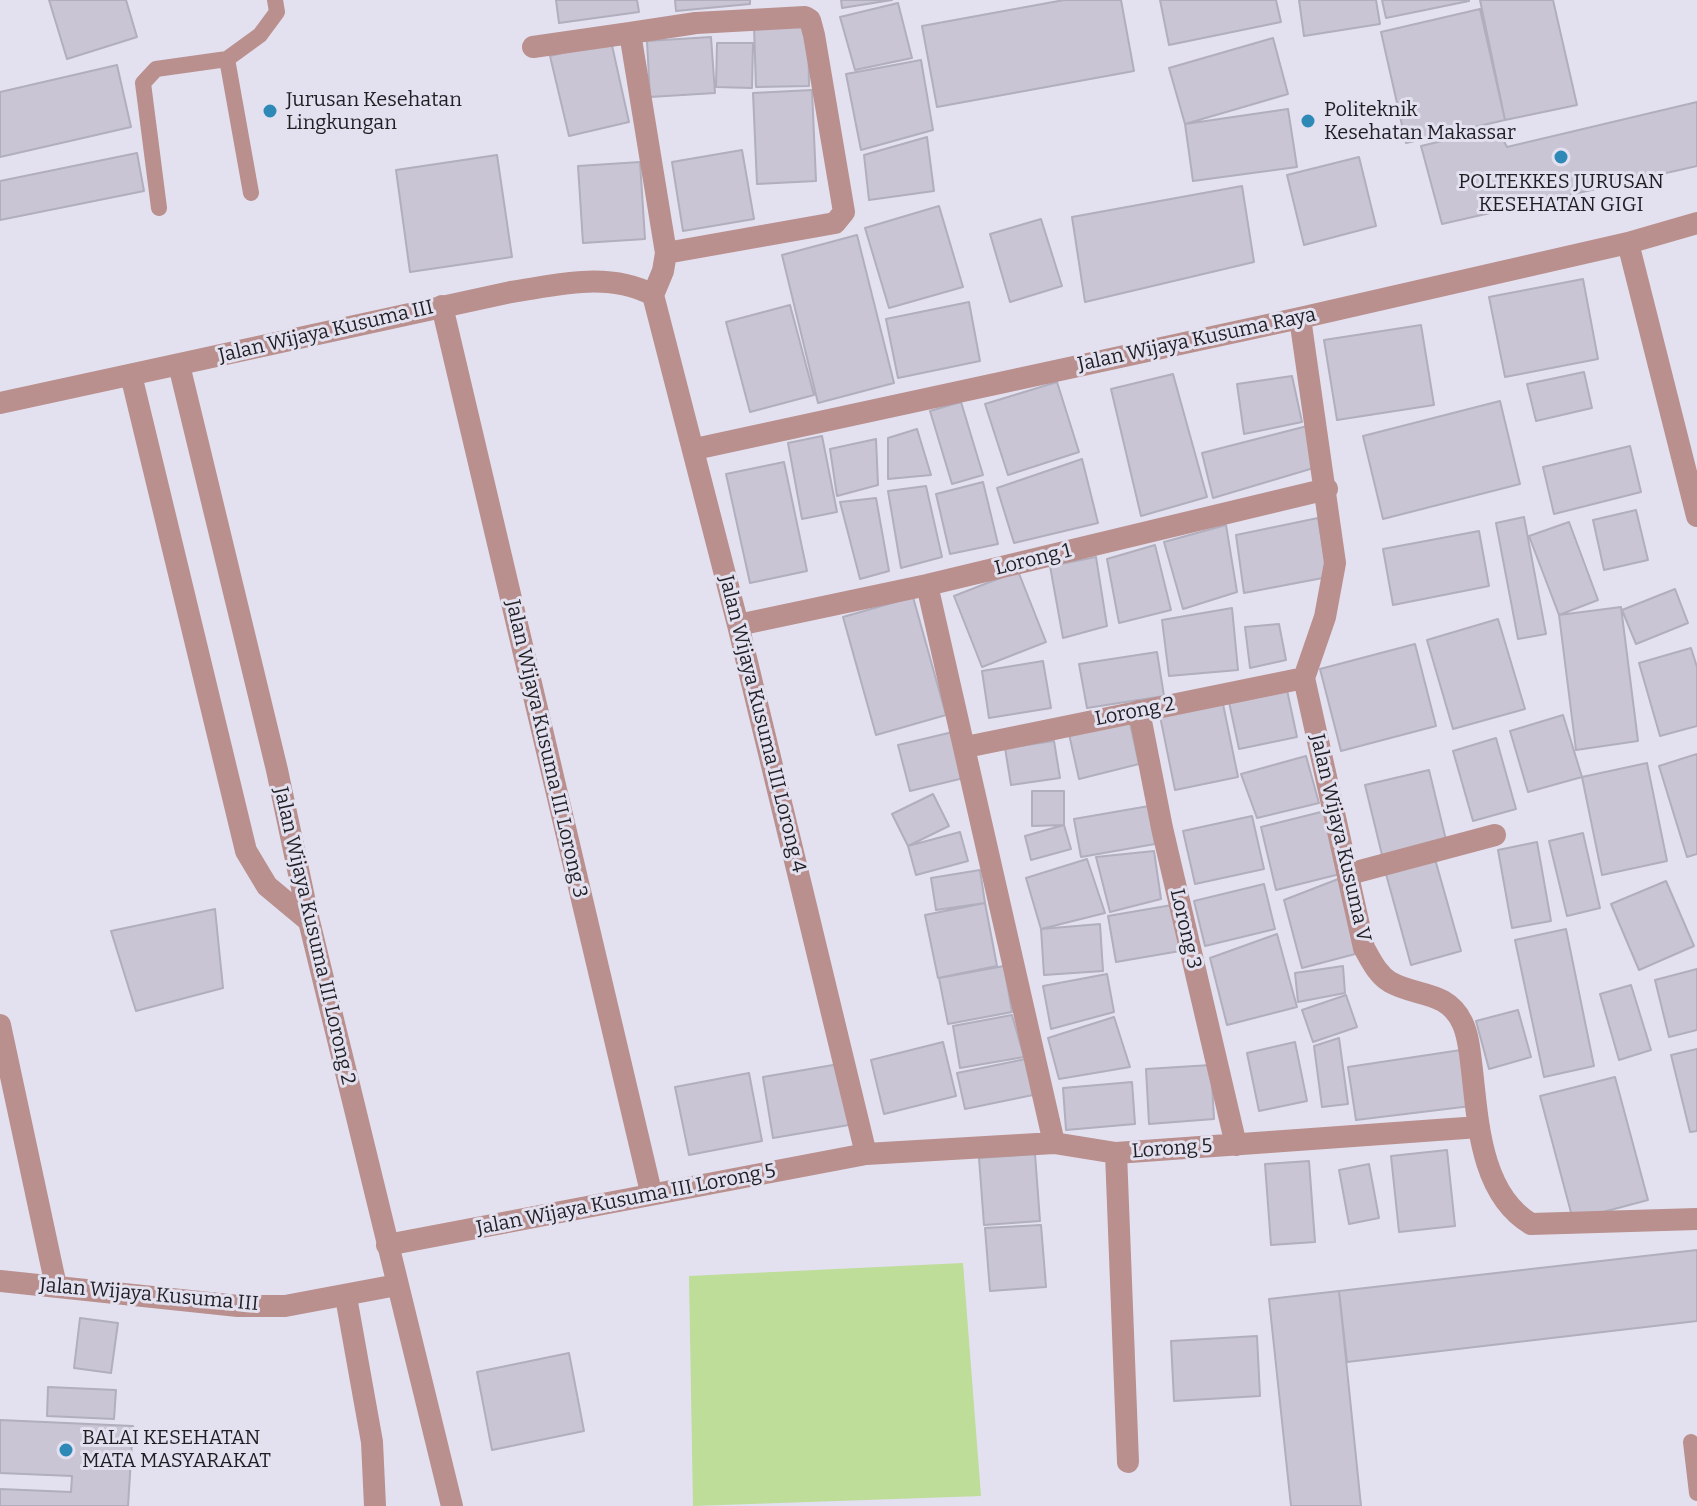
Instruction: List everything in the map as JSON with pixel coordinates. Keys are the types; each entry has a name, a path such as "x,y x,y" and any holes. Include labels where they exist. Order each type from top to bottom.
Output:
{"street":[{"path":"533,47 800,15 810,20 844,212 835,223 666,253"},
{"path":"630,33 666,253 663,271 653,295"},
{"name":"Jalan Wijaya Kusuma Raya","path":"695,449 1300,318 1628,243 1697,223"},
{"path":"1628,243 1697,516"},
{"name":"Jalan Wijaya Kusuma III","path":"0,403 442,306 587,281 619,282 653,295"},
{"name":"Jalan Wijaya Kusuma III Lorong 4","path":"653,295 695,449 866,1154"},
{"name":"Jalan Wijaya Kusuma III Lorong 3","path":"442,306 651,1192"},
{"path":"1300,318 1327,489 1335,563 1332,588 1304,678"},
{"name":"Jalan Wijaya Kusuma III Lorong 2","path":"179,365 277,770 309,921 452,1506"},
{"path":"131,375 246,851 267,886 309,921"},
{"name":"Lorong 1","path":"738,625 927,585 1327,489"},
{"path":"927,585 1054,1143"},
{"name":"Lorong 2","path":"966,747 1304,678"},
{"name":"Jalan Wijaya Kusuma V","path":"1304,678 1364,948 1375,968 1388,981 1447,1002 1463,1024 1479,1127 1501,1198 1509,1209 1531,1224 1697,1219"},
{"name":"Lorong 3","path":"1139,711 1162,828 1236,1145"},
{"path":"1349,874 1495,835"},
{"path":"0,1025 56,1286"},
{"name":"Lorong 5","path":"866,1154 1054,1143 1116,1153 1479,1127"},
{"path":"1116,1153 1128,1462"},
{"name":"Jalan Wijaya Kusuma III Lorong 5","path":"387,1245 651,1192 866,1154"},
{"name":"Jalan Wijaya Kusuma III","path":"0,1281 238,1306 285,1306 397,1285"},
{"path":"346,1297 372,1442 375,1506"}],"lane":[{"path":"159,208 143,83 156,69 227,59 260,35 277,12 275,0"},
{"path":"227,59 251,193"},
{"path":"1691,1442 1697,1493"}],"green space":[{"path":"963,1263 981,1496 693,1506 689,1276"}],"building":[{"path":"49,0 126,0 137,37 67,59"},
{"path":"556,0 637,0 639,12 559,23"},
{"path":"675,0 750,0 750,4 676,11"},
{"path":"841,0 892,0 842,8"},
{"path":"1064,0 1121,0 1134,71 937,107 922,26"},
{"path":"1160,0 1276,0 1281,22 1169,45"},
{"path":"1299,0 1376,0 1380,24 1304,36"},
{"path":"1382,0 1469,0 1469,1 1386,18"},
{"path":"1480,0 1553,0 1577,105 1505,120"},
{"path":"898,3 912,58 855,70 840,17"},
{"path":"1480,9 1505,120 1406,143 1381,32"},
{"path":"808,24 809,86 756,87 754,26"},
{"path":"711,37 715,93 650,97 647,41"},
{"path":"1273,38 1288,94 1185,124 1169,68"},
{"path":"611,41 629,122 569,136 550,56"},
{"path":"717,43 753,43 752,88 716,87"},
{"path":"921,60 933,130 861,150 846,74"},
{"path":"117,65 131,127 0,157 0,92"},
{"path":"812,90 816,181 757,184 753,93"},
{"name":"POLTEKKES JURUSAN KESEHATAN GIGI","path":"1697,102 1697,166 1442,224 1421,146 1497,128 1507,147"},
{"path":"1288,109 1297,167 1193,181 1185,124"},
{"path":"927,137 934,191 869,200 864,155"},
{"path":"742,150 754,219 683,231 672,162"},
{"path":"137,153 144,191 0,220 0,181"},
{"path":"497,155 512,257 410,272 396,170"},
{"path":"1359,157 1376,226 1304,245 1287,175"},
{"path":"640,162 645,239 583,243 578,166"},
{"path":"1242,186 1254,262 1085,302 1072,217"},
{"path":"939,206 963,287 889,308 865,228"},
{"path":"1041,219 1062,286 1010,302 990,234"},
{"path":"857,235 894,383 818,403 782,255"},
{"path":"1583,279 1598,359 1505,377 1489,297"},
{"path":"969,302 980,361 898,378 886,319"},
{"path":"790,305 814,395 750,412 726,322"},
{"path":"1421,325 1434,405 1337,420 1324,340"},
{"path":"1584,372 1592,408 1536,421 1527,384"},
{"path":"1173,374 1207,497 1141,516 1111,389"},
{"path":"1292,376 1302,422 1244,434 1237,384"},
{"path":"1057,382 1079,452 1008,475 985,404"},
{"path":"1500,401 1520,484 1383,519 1363,436"},
{"path":"961,402 983,475 952,484 930,411"},
{"path":"1311,425 1317,467 1213,498 1202,453"},
{"path":"917,429 931,475 888,479 888,438"},
{"path":"822,436 837,512 802,519 788,443"},
{"path":"876,439 878,485 837,496 830,449"},
{"path":"1630,446 1641,492 1554,514 1543,467"},
{"path":"1082,459 1098,523 1014,543 997,488"},
{"path":"784,462 807,571 750,583 726,474"},
{"path":"983,482 998,544 950,554 936,494"},
{"path":"926,486 942,557 901,568 888,491"},
{"path":"876,498 889,571 860,579 840,502"},
{"path":"1636,510 1648,560 1604,570 1593,520"},
{"path":"1524,517 1546,634 1518,639 1496,523"},
{"path":"1318,518 1328,577 1244,593 1236,535"},
{"path":"1569,522 1598,600 1559,615 1529,536"},
{"path":"1226,525 1237,592 1183,609 1164,542"},
{"path":"1479,531 1489,586 1393,605 1383,549"},
{"path":"1155,545 1171,610 1119,623 1107,559"},
{"path":"1096,557 1107,626 1063,638 1050,566"},
{"path":"1018,571 1046,642 982,667 954,596"},
{"path":"1675,589 1688,623 1636,644 1622,610"},
{"path":"913,597 946,715 876,735 843,617"},
{"path":"1621,607 1638,741 1576,750 1559,615"},
{"path":"1232,608 1238,670 1169,676 1162,620"},
{"path":"1498,619 1525,709 1453,729 1427,640"},
{"path":"1279,624 1286,660 1250,668 1245,627"},
{"path":"1415,644 1436,726 1341,751 1320,669"},
{"path":"1691,648 1697,667 1697,726 1660,736 1639,663"},
{"path":"1157,652 1164,696 1087,708 1079,664"},
{"path":"1043,661 1051,708 989,718 982,671"},
{"path":"1287,690 1297,737 1239,749 1229,702"},
{"path":"1223,704 1238,777 1175,790 1160,716"},
{"path":"1563,715 1582,777 1528,792 1510,731"},
{"path":"1129,719 1139,764 1079,779 1069,734"},
{"path":"957,731 968,777 910,791 898,745"},
{"path":"1496,738 1516,809 1473,821 1453,751"},
{"path":"1054,741 1060,778 1011,785 1005,748"},
{"path":"1697,754 1697,854 1687,857 1659,766"},
{"path":"1306,756 1319,803 1257,818 1241,774"},
{"path":"1647,763 1667,861 1602,875 1582,777"},
{"path":"1429,770 1447,844 1383,859 1365,785"},
{"path":"1032,791 1064,791 1064,825 1032,826"},
{"path":"933,794 949,826 908,846 892,814"},
{"path":"1149,806 1155,844 1081,857 1074,819"},
{"path":"1329,810 1344,873 1276,890 1261,827"},
{"path":"1252,816 1264,869 1195,884 1183,831"},
{"path":"1064,825 1071,849 1031,860 1025,836"},
{"path":"960,832 968,861 916,875 908,846"},
{"path":"1583,833 1600,908 1567,916 1549,841"},
{"path":"1537,842 1551,921 1512,928 1498,850"},
{"path":"1154,851 1161,899 1110,912 1096,857"},
{"path":"1087,859 1105,913 1041,929 1026,878"},
{"path":"1435,859 1461,951 1411,965 1386,874"},
{"path":"980,870 985,903 936,910 931,878"},
{"path":"1346,876 1359,953 1302,968 1284,900"},
{"path":"1666,881 1694,946 1639,970 1611,904"},
{"path":"1264,884 1275,929 1205,946 1194,901"},
{"path":"985,903 997,966 938,978 925,915"},
{"path":"1172,905 1180,951 1116,962 1108,916"},
{"path":"215,909 223,988 136,1011 111,931"},
{"path":"1100,924 1103,971 1044,975 1041,929"},
{"path":"1566,929 1594,1066 1544,1077 1515,940"},
{"path":"1277,934 1297,1007 1227,1025 1210,958"},
{"path":"1004,966 1012,1012 948,1024 939,978"},
{"path":"1343,966 1345,993 1298,1002 1295,973"},
{"path":"1697,969 1697,1030 1669,1037 1655,980"},
{"path":"1107,974 1114,1012 1051,1029 1043,986"},
{"path":"1631,985 1651,1050 1619,1060 1600,994"},
{"path":"1346,995 1357,1027 1313,1042 1302,1010"},
{"path":"1518,1010 1531,1057 1489,1069 1476,1021"},
{"path":"1012,1015 1024,1057 960,1068 953,1026"},
{"path":"1114,1017 1130,1067 1059,1079 1048,1038"},
{"path":"1339,1038 1348,1104 1322,1107 1314,1046"},
{"path":"943,1042 956,1096 884,1114 871,1060"},
{"path":"1295,1042 1307,1101 1259,1111 1247,1053"},
{"path":"1697,1049 1697,1131 1690,1132 1671,1055"},
{"path":"1461,1050 1471,1106 1356,1120 1348,1067"},
{"path":"1026,1059 1033,1095 965,1109 957,1073"},
{"path":"839,1064 849,1125 773,1138 763,1077"},
{"path":"1211,1065 1214,1119 1149,1124 1146,1069"},
{"path":"749,1073 762,1141 689,1155 675,1087"},
{"path":"1615,1077 1648,1200 1573,1220 1540,1096"},
{"path":"1132,1082 1135,1124 1066,1130 1063,1088"},
{"path":"1447,1150 1455,1226 1399,1232 1391,1156"},
{"path":"1035,1154 1040,1221 984,1225 979,1158"},
{"path":"1309,1161 1315,1242 1271,1245 1265,1164"},
{"path":"1369,1164 1379,1218 1349,1224 1339,1170"},
{"path":"1041,1225 1046,1287 990,1291 985,1228"},
{"path":"1697,1250 1697,1321 1347,1362 1339,1291"},
{"path":"1339,1291 1361,1506 1291,1506 1269,1299"},
{"path":"80,1318 118,1323 111,1373 74,1368"},
{"path":"1257,1336 1260,1396 1174,1401 1171,1341"},
{"path":"569,1353 584,1431 492,1450 477,1372"},
{"path":"48,1387 116,1390 114,1419 47,1416"},
{"name":"BALAI KESEHATAN MATA MASYARAKAT","path":"0,1420 133,1426 128,1506 0,1506 0,1489 71,1492 72,1476 0,1473"}],"place":[{"name":"Jurusan Kesehatan Lingkungan","path":"270,111"},
{"name":"Politeknik Kesehatan Makassar","path":"1308,121"},
{"name":"POLTEKKES JURUSAN KESEHATAN GIGI","path":"1561,157"},
{"name":"BALAI KESEHATAN MATA MASYARAKAT","path":"66,1450"}]}
